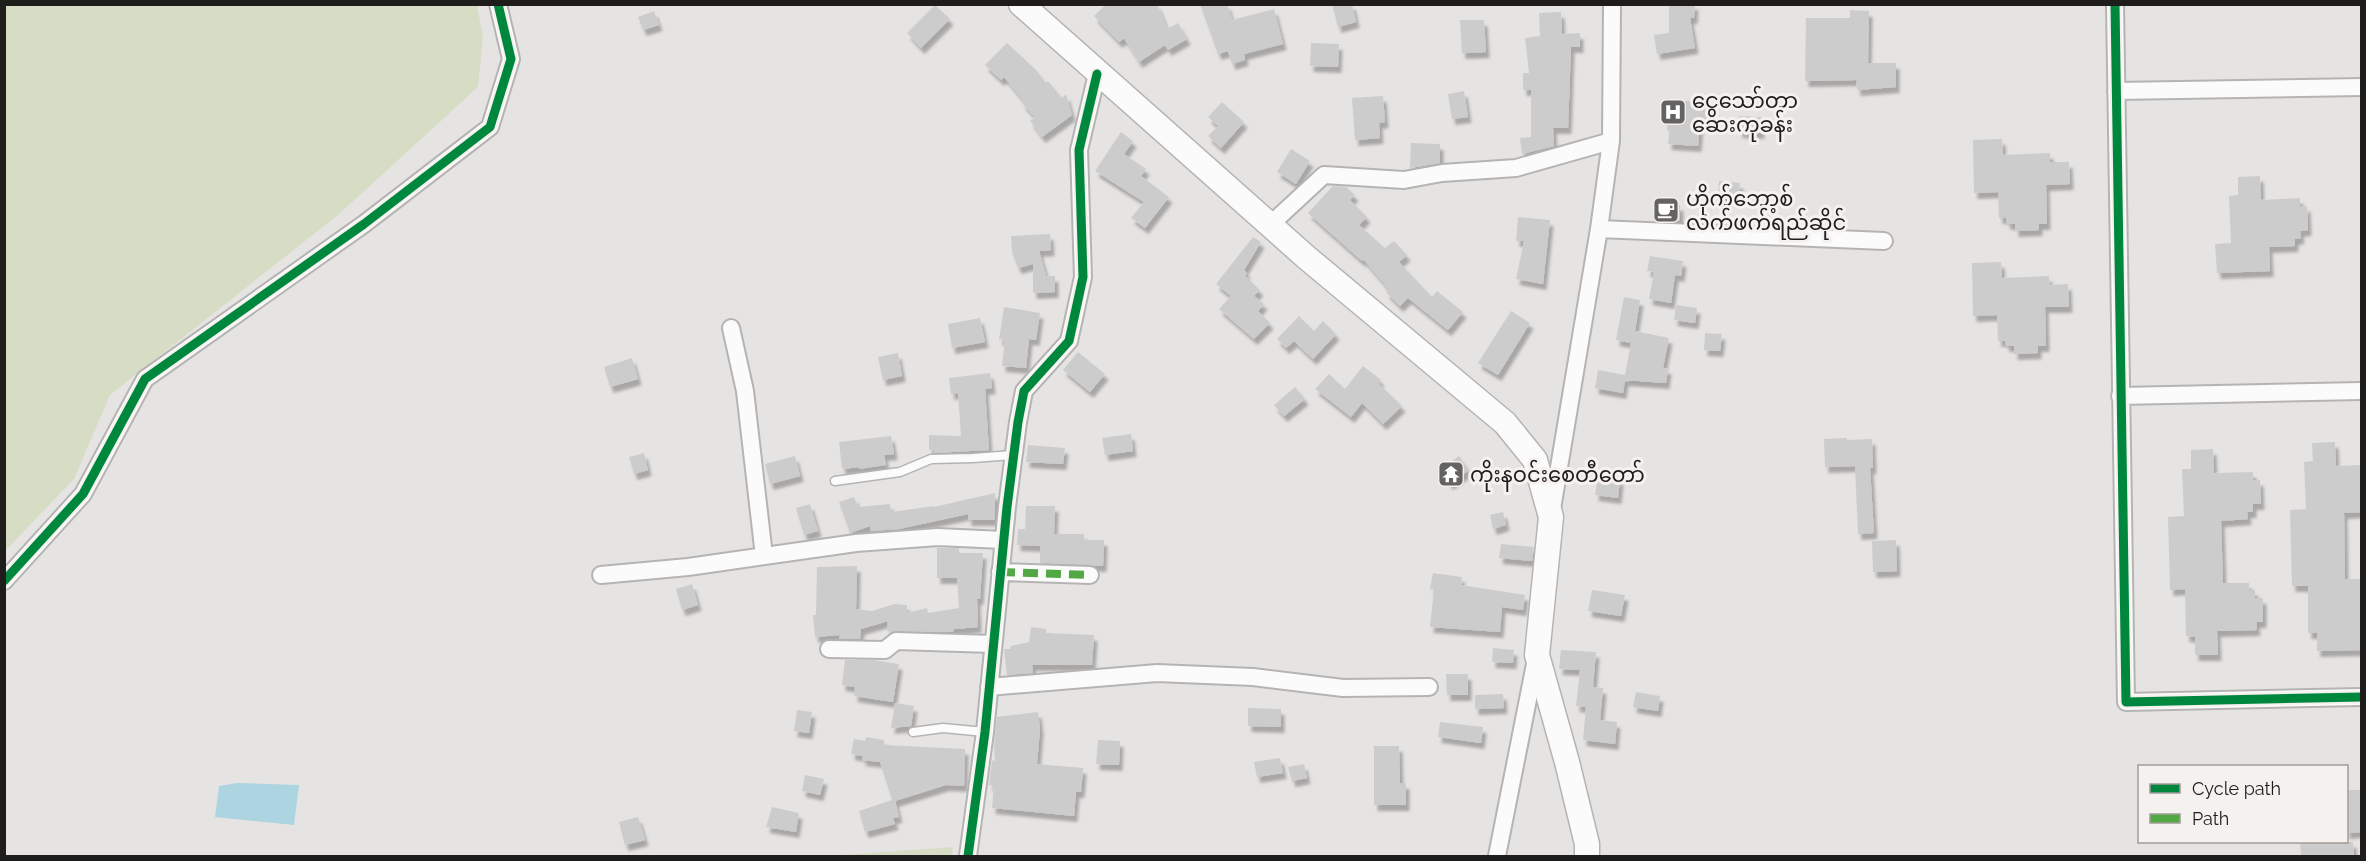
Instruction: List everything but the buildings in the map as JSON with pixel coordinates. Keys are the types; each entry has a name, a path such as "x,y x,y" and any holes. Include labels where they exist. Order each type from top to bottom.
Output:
{"main road":[{"path":"1021,4 1306,258 1505,423 1535,460 1551,517 1537,655 1567,762 1587,844 1587,856"}],"street":[{"path":"4,581 83,494 145,379 364,224 490,127 511,59 498,4"},
{"path":"1551,517 1599,229 1611,141 1612,4"},
{"path":"2115,4 2126,702 2361,697"},
{"path":"968,856 985,732 1003,540 1024,392 1069,341 1083,277 1079,150 1097,74"},
{"path":"2116,91 2361,87"},
{"path":"1270,225 1324,175 1404,180 1442,173 1516,168 1611,141"},
{"path":"1599,229 1884,241"},
{"path":"731,328 745,391 764,556"},
{"path":"2120,396 2361,391"},
{"path":"601,575 688,567 847,544 938,537 1003,540"},
{"path":"1000,572 1090,575"},
{"path":"829,649 885,650 896,641 993,644"},
{"path":"1497,856 1537,655"},
{"path":"989,687 1156,673 1252,677 1343,688 1429,687"}],"lane":[{"path":"835,481 900,472 931,459 1014,454"},
{"path":"913,732 943,728 985,732"}],"green space":[{"path":"5,4 477,5 483,37 478,87 338,215 110,395 74,479 5,551"},
{"path":"953,847 952,856 829,856"}],"water":[{"path":"237,783 299,785 294,825 215,817 219,786"}],"marked path":[{"path":"1000,572 1090,575"}],"cycle path":[{"path":"4,581 83,494 145,379 364,224 490,127 511,59 498,4"},
{"path":"2115,4 2126,702 2362,697"},
{"path":"968,856 985,732 1007,507 1018,422 1024,391 1069,341 1083,277 1079,150 1097,74"}],"place":[{"name":"ငွေသော်တာ ဆေးကုခန်း","path":"1673,112"},
{"name":"ဟိုက်ဘော့စ် လက်ဖက်ရည်ဆိုင်","path":"1666,210"},
{"name":"ကိုးနဝင်းစေတီတော်","path":"1451,474"}]}
